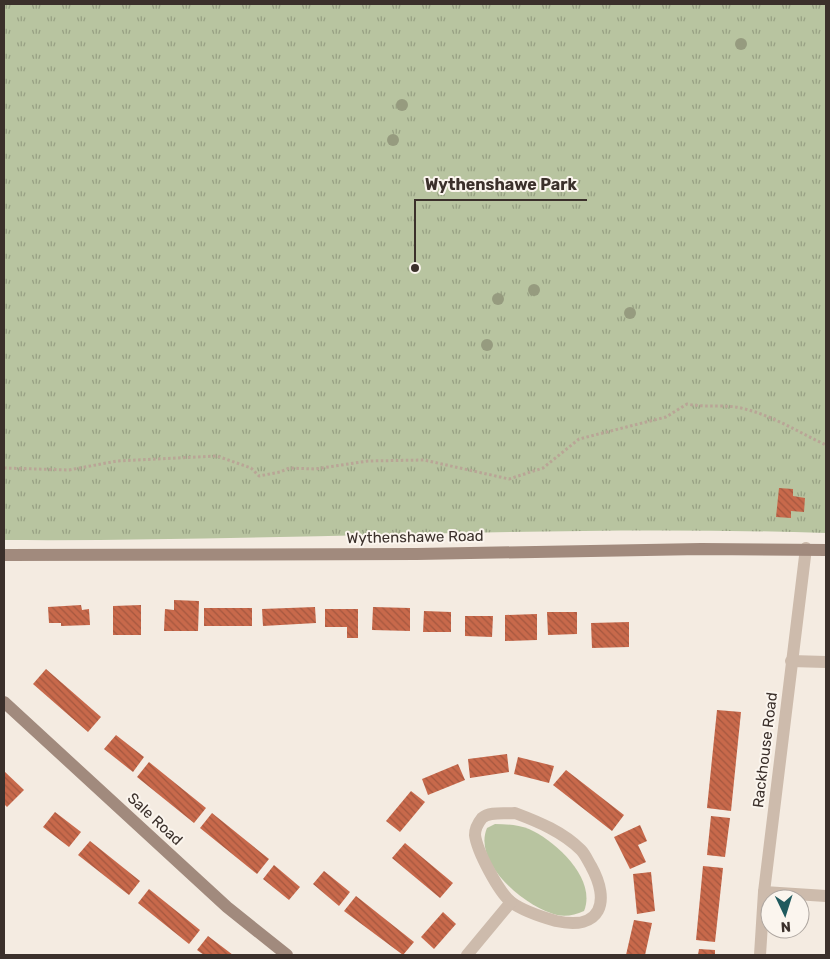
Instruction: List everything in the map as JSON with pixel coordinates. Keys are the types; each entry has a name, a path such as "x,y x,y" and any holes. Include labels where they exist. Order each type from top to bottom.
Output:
{"main road":[{"name":"Wythenshawe Road","path":"4,555 417,554 806,548 826,550"},
{"name":"Sale Road","path":"4,702 227,907 288,955"}],"street":[{"name":"Rackhouse Road","path":"764,889 806,548"},
{"path":"791,661 826,662"},
{"path":"515,813 538,821 562,834 582,851 598,878 603,901 599,911 593,918 577,924 541,916 511,902 500,889 478,845 475,834 476,826 483,817 492,814 515,813"},
{"path":"810,895 826,896"},
{"path":"467,955 511,902"},
{"name":"Rackhouse Road","path":"760,955 761,939"}],"path":[{"path":"4,468 69,470 117,461 217,456 251,468 258,476 280,472 289,468 315,469 368,461 424,460 509,479 543,468 579,439 666,417 687,404 702,407 740,407 794,427 826,445"}],"green space":[{"path":"4,4 826,4 826,533 620,531 107,540 4,540"},
{"path":"495,824 529,829 551,842 562,852 572,863 585,886 586,899 584,911 574,915 557,915 544,911 517,894 494,869 487,855 484,841 487,828"}],"building":[{"path":"779,488 793,489 793,496 805,498 804,512 791,511 791,518 776,517"},
{"path":"174,600 199,601 198,631 164,631 165,609 174,610"},
{"path":"81,605 82,610 89,609 90,625 61,626 61,623 49,623 48,607"},
{"path":"141,605 141,635 113,635 113,606"},
{"path":"315,607 316,623 263,626 262,609"},
{"path":"373,607 410,608 410,631 372,630"},
{"path":"204,608 252,608 252,626 204,626"},
{"path":"325,609 358,609 358,638 347,638 347,627 325,627"},
{"path":"424,611 451,612 451,632 423,632"},
{"path":"547,612 577,612 577,634 548,635"},
{"path":"537,614 537,640 505,641 505,615"},
{"path":"465,616 493,616 492,637 465,636"},
{"path":"629,622 629,647 592,648 591,623"},
{"path":"46,669 101,717 88,732 33,684"},
{"path":"717,710 741,712 731,811 707,808"},
{"path":"116,735 144,757 133,772 104,749"},
{"path":"507,754 509,772 470,778 468,759"},
{"path":"518,757 554,766 549,783 514,774"},
{"path":"149,762 206,808 194,823 137,777"},
{"path":"458,764 465,780 428,795 422,779"},
{"path":"566,770 624,815 612,831 553,785"},
{"path":"4,771 24,790 7,807 4,804"},
{"path":"411,791 425,802 400,832 386,821"},
{"path":"55,812 81,832 69,847 43,827"},
{"path":"212,813 269,859 257,874 200,828"},
{"path":"711,816 730,818 725,857 707,855"},
{"path":"640,825 647,841 638,845 646,862 630,869 614,837"},
{"path":"90,841 140,881 129,895 78,855"},
{"path":"405,843 453,883 440,898 392,858"},
{"path":"274,865 300,887 289,900 263,879"},
{"path":"703,866 723,868 715,942 696,940"},
{"path":"324,871 350,892 339,906 313,884"},
{"path":"651,872 655,911 637,914 633,874"},
{"path":"149,889 200,930 189,944 138,903"},
{"path":"356,896 414,942 403,955 344,911"},
{"path":"443,912 456,924 434,949 421,937"},
{"path":"634,920 652,923 645,955 626,955"},
{"path":"208,936 233,955 204,955 197,950"},
{"path":"699,949 715,950 715,955 698,955"}],"place":[{"name":"Wythenshawe Park","path":"415,268"}]}
